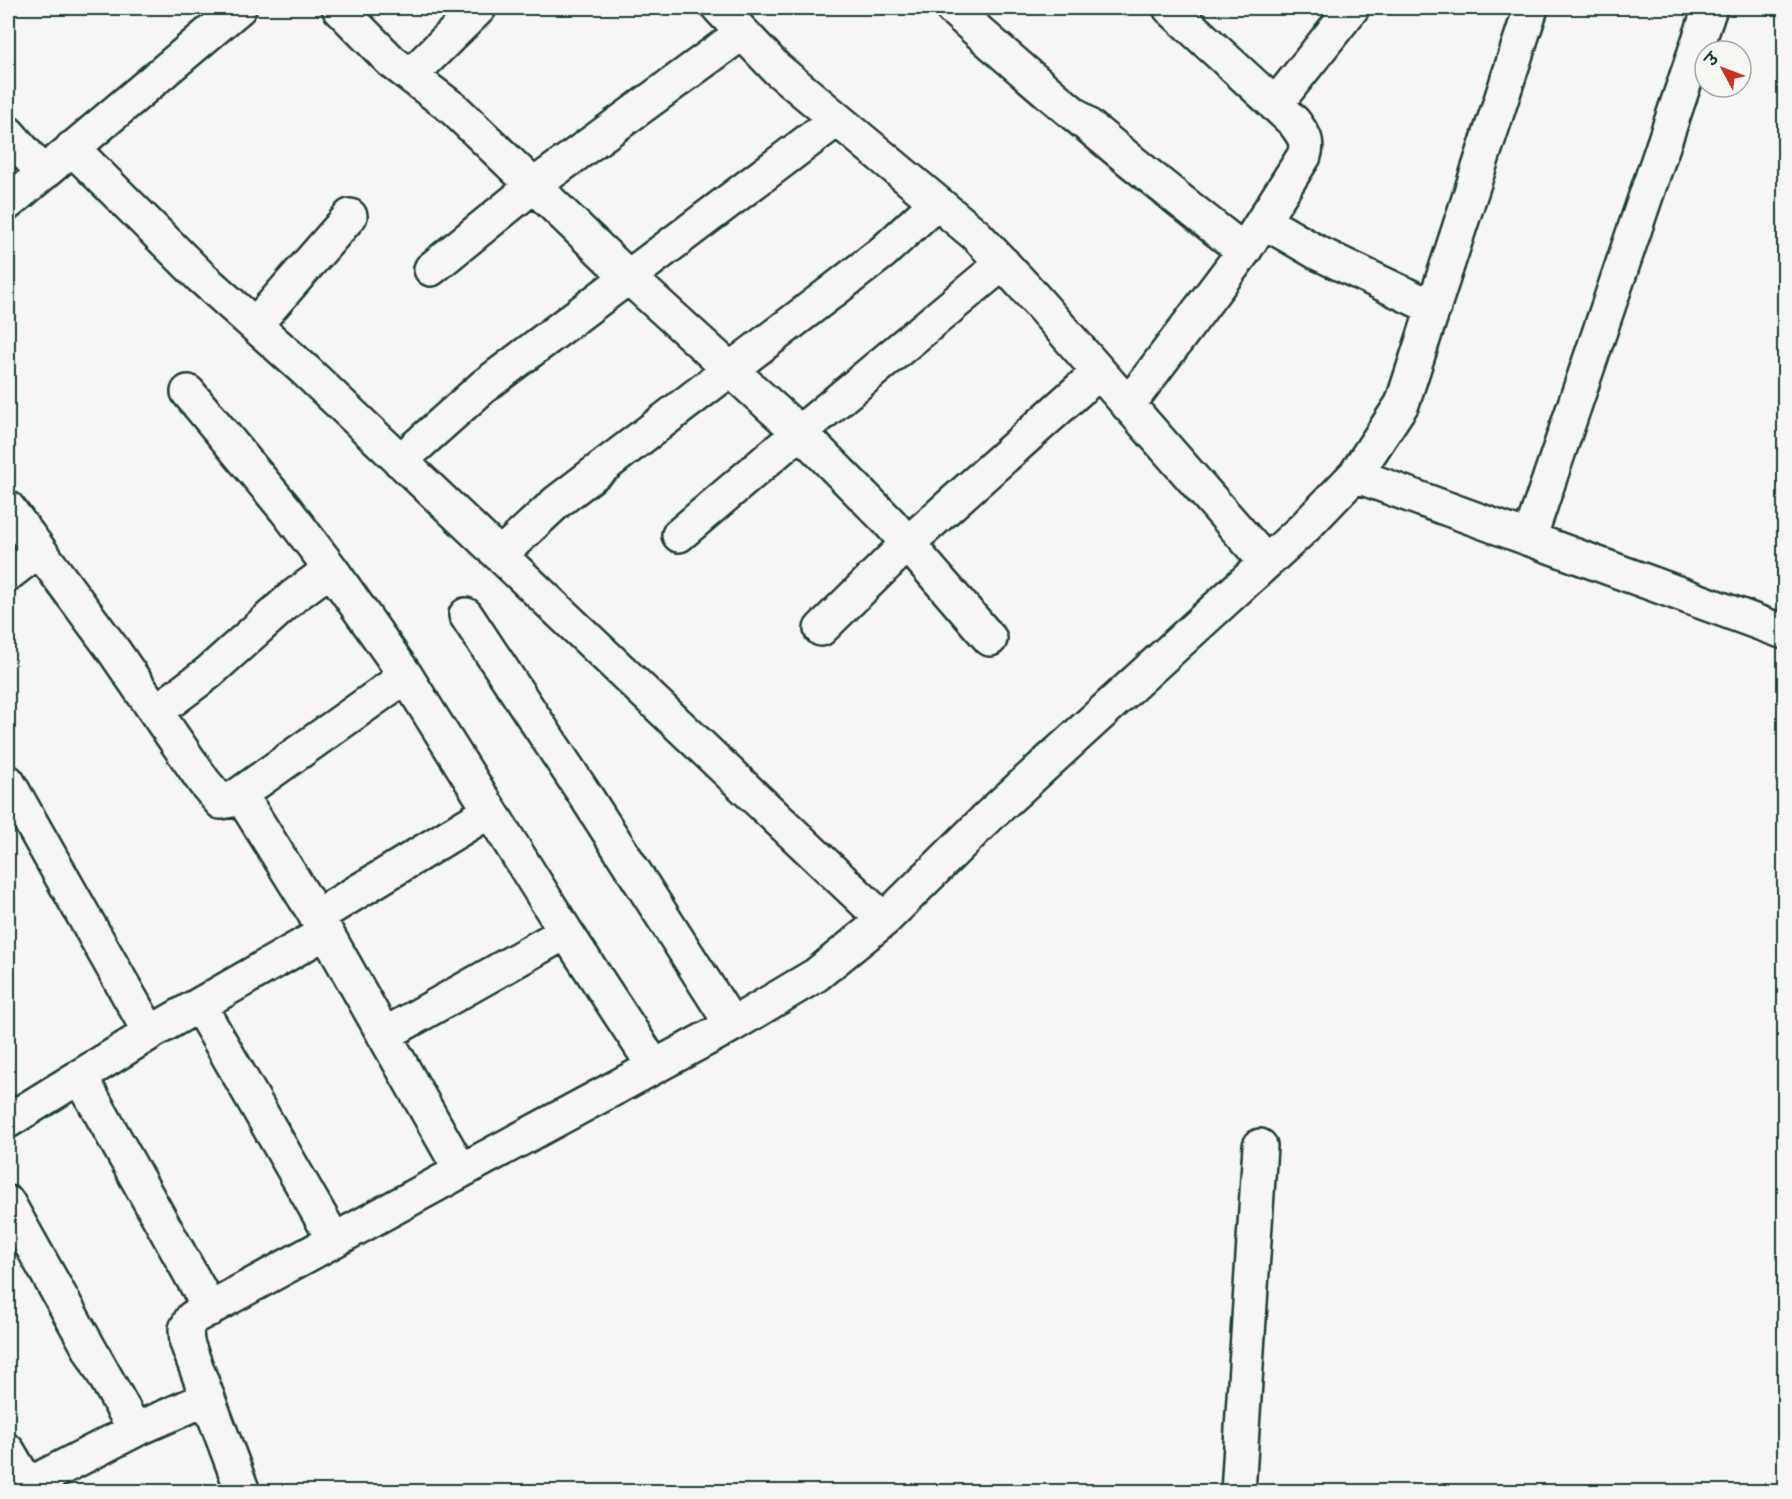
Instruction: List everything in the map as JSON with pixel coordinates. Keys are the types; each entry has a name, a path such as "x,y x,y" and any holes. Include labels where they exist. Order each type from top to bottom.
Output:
{"street":[{"path":"8,203 239,8"},
{"path":"339,8 391,61 454,109 630,278 800,432 889,522 990,639"},
{"path":"411,75 480,8"},
{"path":"719,8 777,69 976,236 1003,263 1266,562"},
{"path":"952,8 1019,69 1140,170 1244,251"},
{"path":"1128,405 1244,251 1304,156 1307,146 1294,122 1170,8"},
{"path":"1275,105 1352,8"},
{"path":"243,1491 187,1343 186,1329 192,1318 732,1025 816,975 884,920 989,816 1305,527 1355,475 1402,404 1531,8"},
{"path":"1529,539 1710,8"},
{"path":"431,269 533,186 742,33"},
{"path":"400,460 484,386 630,278 836,120"},
{"path":"8,133 43,173"},
{"path":"72,148 201,277 400,460 884,920"},
{"path":"500,555 557,502 883,252 936,204"},
{"path":"255,325 350,216"},
{"path":"1263,221 1318,253 1434,308"},
{"path":"679,535 1003,263"},
{"path":"821,629 907,544 1099,372"},
{"path":"188,392 286,510 331,569 406,676 566,932 654,1066"},
{"path":"1355,475 1785,632"},
{"path":"8,508 114,651 221,802 231,800 240,794 406,676"},
{"path":"8,574 39,550"},
{"path":"156,712 208,673 278,609 331,569"},
{"path":"466,615 732,1025"},
{"path":"8,782 150,1034"},
{"path":"240,794 321,925 461,1171"},
{"path":"8,1121 199,1005 490,811"},
{"path":"384,1035 566,932"},
{"path":"199,1005 334,1240"},
{"path":"80,1076 210,1309"},
{"path":"1238,1491 1260,1146"},
{"path":"8,1203 135,1430"},
{"path":"8,1451 28,1488 135,1430 208,1398"}]}
